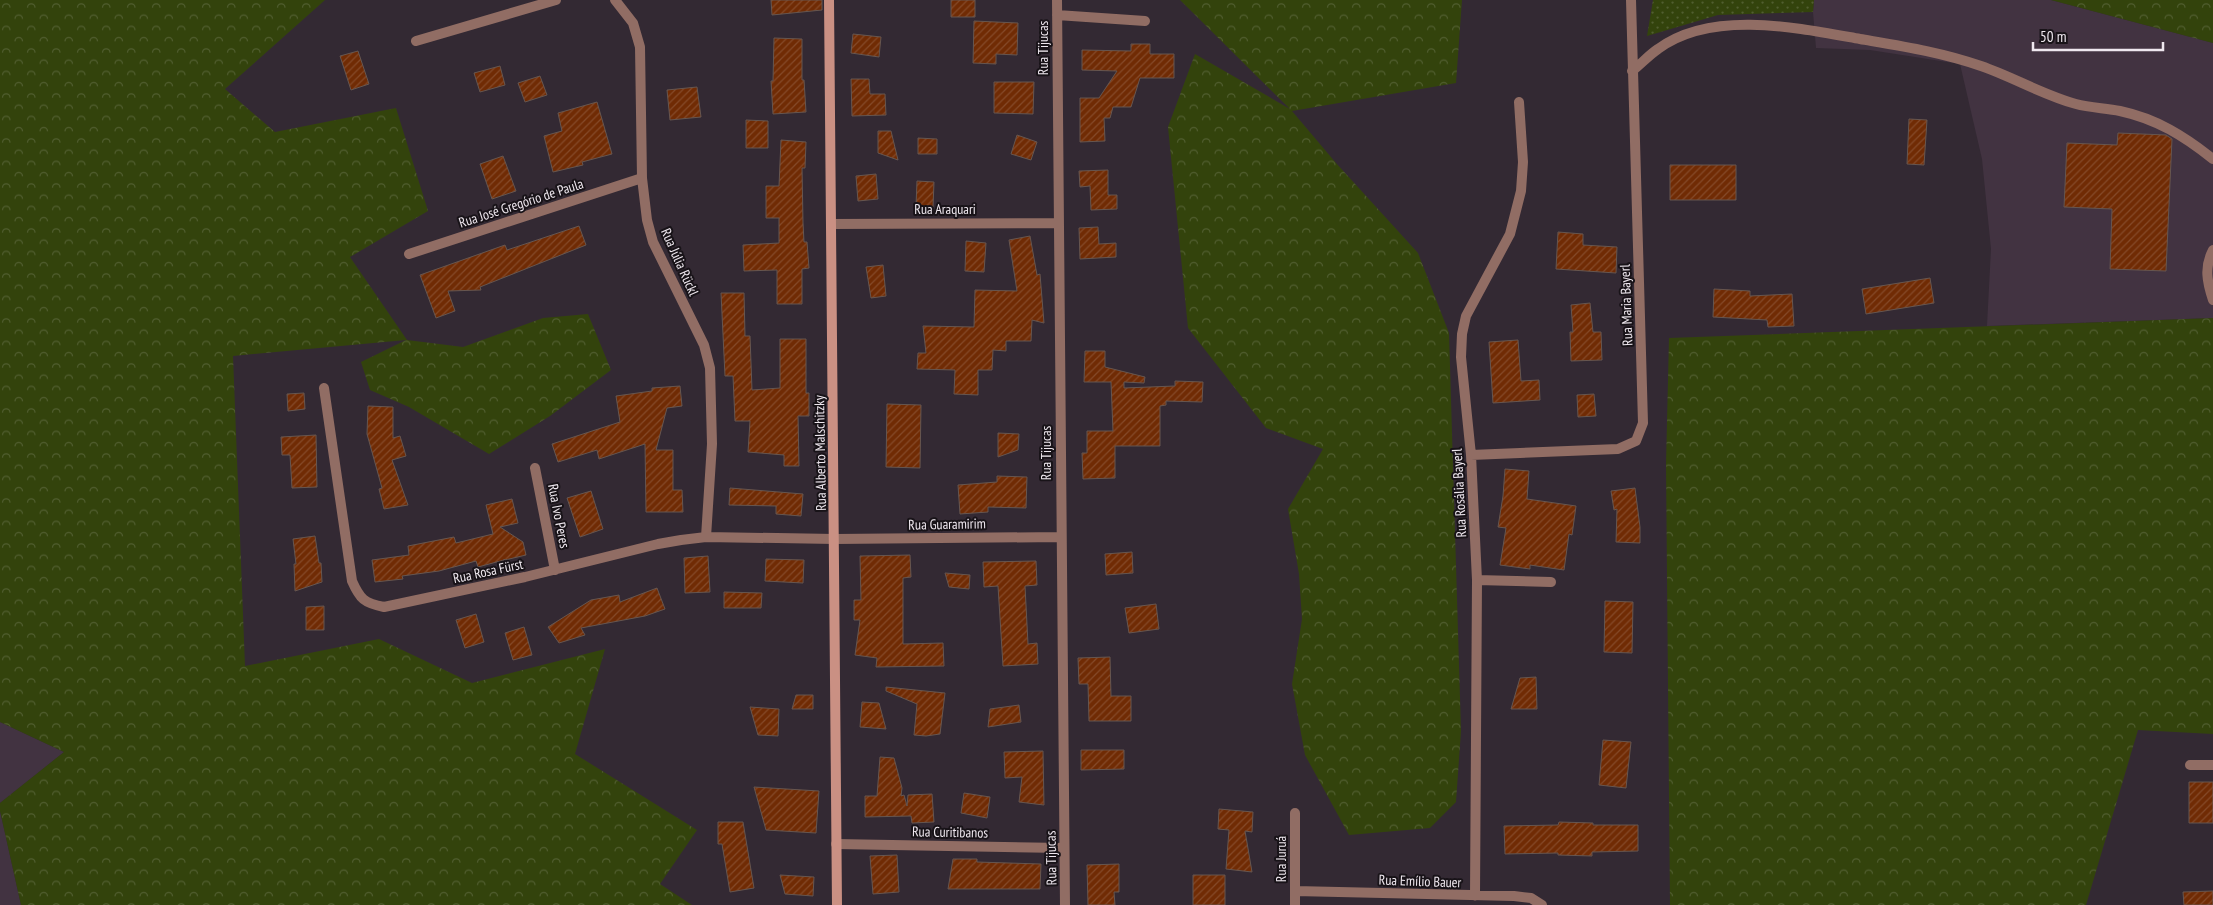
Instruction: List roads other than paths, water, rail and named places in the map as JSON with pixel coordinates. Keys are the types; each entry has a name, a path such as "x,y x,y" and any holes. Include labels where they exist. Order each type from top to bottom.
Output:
{"street":[{"path":"416,41 556,0"},
{"name":"Rua Júlia Rückl","path":"615,0 633,23 640,46 642,178 646,212 653,242 704,345 710,368 712,444 706,538"},
{"name":"Rua Alberto Malschitzky","path":"829,0 837,905"},
{"name":"Rua Tijucas","path":"1057,0 1060,537 1065,905"},
{"name":"Rua Maria Bayerl","path":"1470,454 1618,449 1636,441 1643,423 1631,0"},
{"path":"1057,16 1145,21"},
{"path":"1632,72 1658,48 1676,39 1695,33 1712,28 1743,25 1787,26 1945,54 2076,104 2121,111 2158,122 2187,138 2213,159"},
{"name":"Rua Rosália Bayerl","path":"1475,896 1477,580 1470,454 1461,358 1462,334 1466,316 1510,234 1520,191 1523,162 1519,102"},
{"name":"Rua José Gregório de Paula","path":"409,254 642,178"},
{"name":"Rua Araquari","path":"831,224 1058,222"},
{"path":"2213,250 2209,258 2206,280 2213,300"},
{"name":"Rua Rosa Fürst","path":"324,388 352,581 359,595 370,604 384,607 555,570 658,544 706,538 835,540"},
{"name":"Rua Ivo Peres","path":"536,468 555,570"},
{"name":"Rua Guaramirim","path":"835,540 1060,537"},
{"path":"1477,580 1551,582"},
{"path":"2190,765 2213,765"},
{"name":"Rua Juruá","path":"1295,813 1295,905"},
{"name":"Rua Curitibanos","path":"836,844 1064,848"},
{"name":"Rua Emílio Bauer","path":"1295,891 1531,898 1542,905"}]}
